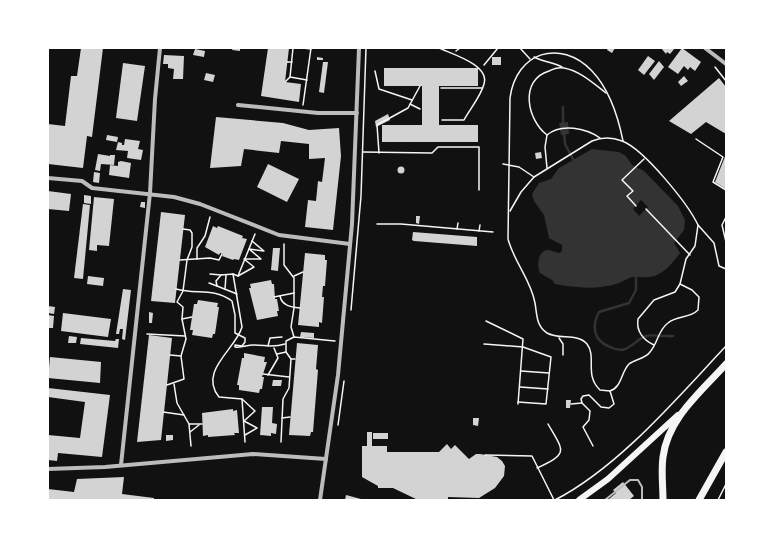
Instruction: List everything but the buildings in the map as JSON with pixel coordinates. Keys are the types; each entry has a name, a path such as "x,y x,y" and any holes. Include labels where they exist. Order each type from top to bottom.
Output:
{"highway":[{"path":"663,500 663,457 667,439 685,408 726,364"},
{"path":"699,500 726,452"}],"main road":[{"path":"578,500 619,469 685,408"}],"street":[{"path":"121,465 150,193 155,99 160,48"},
{"path":"320,500 341,341 350,244 359,48"},
{"path":"705,48 726,64"},
{"path":"238,104 302,111 357,113"},
{"path":"48,178 82,181 92,188 150,193 200,204 279,234 350,244"},
{"path":"48,469 266,454 326,459"}],"lane":[{"path":"605,500 630,480 638,480 642,488 642,500"}],"path":[{"path":"284,82 290,77 293,48"},
{"path":"302,111 311,49 303,48"},
{"path":"439,48 480,68 485,77 482,88 464,120 443,120 444,125"},
{"path":"456,51 460,48"},
{"path":"484,65 498,48"},
{"path":"520,48 530,59"},
{"path":"623,141 619,122 607,94 592,71 578,60 566,54 542,54 530,59 516,76 511,89 509,164 510,211 508,226 510,246 528,281 535,302 539,325 545,332 559,338 577,338 586,343 589,351 592,381 600,390 610,392 617,387 624,371 630,364 646,356 657,340 662,328 669,322 694,315 698,310 699,297 692,290 680,284"},
{"path":"534,57 581,74 607,94"},
{"path":"287,62 292,62"},
{"path":"547,135 541,131 534,120 529,92 534,80 544,72 562,67"},
{"path":"715,67 726,81"},
{"path":"375,71 380,89 412,100"},
{"path":"290,77 307,80"},
{"path":"379,153 377,125 408,108 420,86"},
{"path":"442,88 482,88"},
{"path":"410,104 420,109"},
{"path":"547,135 559,130 569,129 589,131 600,138"},
{"path":"547,135 545,148 547,168"},
{"path":"510,211 521,192 534,177 600,138 609,137 623,141 645,158 682,199 698,225 714,243 719,266 726,269"},
{"path":"696,139 723,157 713,182 726,190"},
{"path":"363,152 432,153 438,147 479,147 479,190"},
{"path":"636,206 627,196 633,191 622,180 645,158"},
{"path":"504,164 525,169 534,177"},
{"path":"646,209 690,255"},
{"path":"196,259 197,248 205,236 210,217"},
{"path":"726,217 722,226 726,242"},
{"path":"457,229 458,223"},
{"path":"377,224 493,232"},
{"path":"479,231 480,224"},
{"path":"654,345 645,340 641,335 637,325 640,316 654,300 675,292 680,284 686,259 695,246 698,225"},
{"path":"167,385 174,384 184,379 181,356 186,339 182,319 183,307 177,302 183,291 187,260 192,247 192,233 190,230 183,228"},
{"path":"238,276 255,234"},
{"path":"248,249 264,251 252,241"},
{"path":"284,244 284,266 294,276 294,308 291,327 294,337"},
{"path":"192,247 197,248"},
{"path":"244,259 261,259 248,249"},
{"path":"180,260 210,258 219,260 222,254"},
{"path":"238,276 254,267 244,259"},
{"path":"294,276 303,272"},
{"path":"210,274 233,274 238,276"},
{"path":"233,274 242,327 240,335 220,359 213,384 214,391 219,397 242,399 255,411 244,421"},
{"path":"217,286 216,281 221,275"},
{"path":"225,289 226,275"},
{"path":"209,283 237,294"},
{"path":"176,289 183,291 206,291 232,301 235,315 235,333 245,338 245,342 242,346 236,344 235,347 242,348 253,345 274,347 285,344"},
{"path":"274,296 294,293"},
{"path":"280,296 280,299 288,306 300,308"},
{"path":"182,319 192,317"},
{"path":"484,344 523,347 550,357 546,404 518,403 520,387 521,370 523,347 524,339 486,321"},
{"path":"147,334 185,336"},
{"path":"267,346 270,338 282,337"},
{"path":"281,442 283,399 289,388 291,359 286,352 285,344 288,339 294,337 341,341"},
{"path":"559,338 563,344 563,354"},
{"path":"485,455 532,456 555,500 592,477 621,452 726,346"},
{"path":"268,374 278,358 274,347"},
{"path":"277,354 286,352"},
{"path":"170,355 181,356"},
{"path":"521,370 549,373"},
{"path":"263,374 289,378"},
{"path":"174,384 177,403 189,424 191,446"},
{"path":"520,387 548,389"},
{"path":"593,446 583,427 589,420 590,411 582,403 581,399 583,396 589,395 600,407 610,408 614,404 610,392"},
{"path":"242,399 245,442"},
{"path":"570,404 582,403"},
{"path":"163,412 184,415"},
{"path":"282,418 290,417"},
{"path":"244,421 257,428 245,435"},
{"path":"189,424 201,424 190,432"},
{"path":"537,468 558,458 560,454 561,447 548,424"},
{"path":"718,500 726,484"}],"shaded area":[{"path":"568,122 569,134 561,135 559,123"},
{"path":"592,149 619,152 626,156 632,165 644,171 678,206 685,220 684,230 674,243 680,253 662,272 654,276 633,277 619,283 603,287 587,288 555,284 552,280 540,273 538,264 541,254 547,250 560,253 562,250 562,245 549,238 544,215 534,201 532,194 539,183 551,179 559,168"}],"pier":[{"path":"641,200 648,207 639,216 633,209"}],"waterway":[{"path":"563,107 563,125"},
{"path":"564,132 565,144 573,159"},
{"path":"636,277 636,290 629,303 599,312 595,323 597,337 600,341 614,349 622,350 646,336 673,336"}]}
